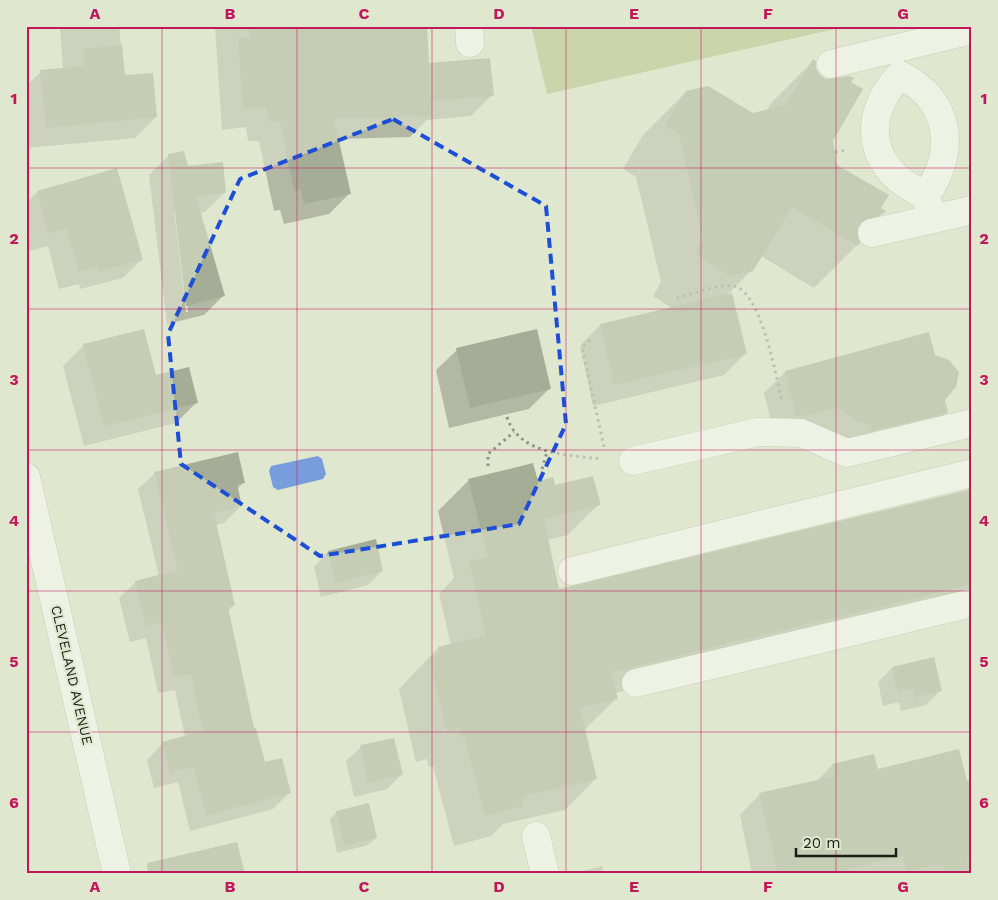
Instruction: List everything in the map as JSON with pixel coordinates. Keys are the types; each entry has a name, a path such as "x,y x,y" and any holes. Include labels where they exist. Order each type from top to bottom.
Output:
{"street":[{"path":"831,64 972,30"},
{"path":"894,49 900,75"},
{"path":"900,75 887,89 878,105 874,124 876,143 881,157 894,176 912,189 929,207"},
{"path":"900,75 916,83 928,96 938,110 944,126 946,144 944,162 929,207"},
{"path":"872,233 929,207 972,210"},
{"path":"620,461 758,432 801,433 846,453 972,422"},
{"path":"572,571 972,473"},
{"name":"CLEVELAND AVENUE","path":"26,477 117,874"},
{"path":"636,683 972,604"},
{"path":"536,836 545,874"}],"path":[{"path":"835,152 844,150"},
{"path":"677,298 732,285 744,290 762,326 779,386"},
{"path":"508,417 514,432 547,452 620,461 583,352 582,347 590,340"},
{"path":"488,466 488,454 514,432"},
{"path":"542,469 547,452"}],"highlighted area":[{"path":"393,119 546,206 566,424 519,524 320,556 181,464 168,334 240,179"}],"green space":[{"path":"531,26 848,26 547,94"}],"water":[{"path":"318,456 322,459 326,474 323,479 278,490 273,487 269,471 271,466"}],"building":[{"path":"249,26 427,26 429,63 490,58 494,96 431,101 432,116 334,119 351,194 304,204 301,190 294,191 280,121 269,121 266,107 243,109 238,38 250,37"},
{"path":"122,45 125,75 153,73 157,117 46,128 40,70 85,66 83,49"},
{"path":"813,59 816,61 816,68 819,74 826,79 850,76 854,78 851,82 863,89 833,141 837,165 889,195 881,208 886,211 883,214 861,222 857,229 860,242 858,246 792,207 753,271 730,276 695,253 703,239 679,134 665,126 686,91 708,86 753,113 786,105"},
{"path":"184,151 188,166 223,162 226,193 196,196 225,296 186,306 168,154"},
{"path":"117,168 143,260 99,271 97,266 78,271 67,228 48,233 37,191"},
{"path":"732,293 747,354 614,385 600,324"},
{"path":"144,329 156,375 189,367 198,403 104,426 83,344"},
{"path":"537,329 551,389 470,408 456,348"},
{"path":"929,332 935,355 949,360 959,372 956,387 945,400 948,413 871,431 870,425 857,422 839,408 796,417 785,371"},
{"path":"238,452 245,483 237,484 242,506 214,513 235,605 228,607 254,728 256,728 265,762 282,758 291,793 206,815 194,767 170,772 162,742 203,731 191,674 174,677 162,622 146,626 135,581 178,570 154,472"},
{"path":"533,463 538,481 553,477 555,485 593,476 601,505 544,519 559,589 972,489 972,584 611,672 618,699 580,708 597,779 521,797 523,806 485,815 464,736 460,737 458,729 447,732 429,657 440,654 438,647 486,635 469,561 488,557 468,479"},
{"path":"376,539 383,571 336,583 328,551"},
{"path":"934,657 942,691 915,697 913,688 898,692 892,667"},
{"path":"394,738 403,775 368,783 360,745"},
{"path":"959,749 967,781 972,780 972,855 967,856 970,874 945,874 942,863 907,872 903,856 847,869 848,874 778,874 759,793 835,776 832,764 874,754 878,769"},
{"path":"369,803 377,838 344,846 336,811"},
{"path":"237,842 245,874 148,874 147,863"}]}
